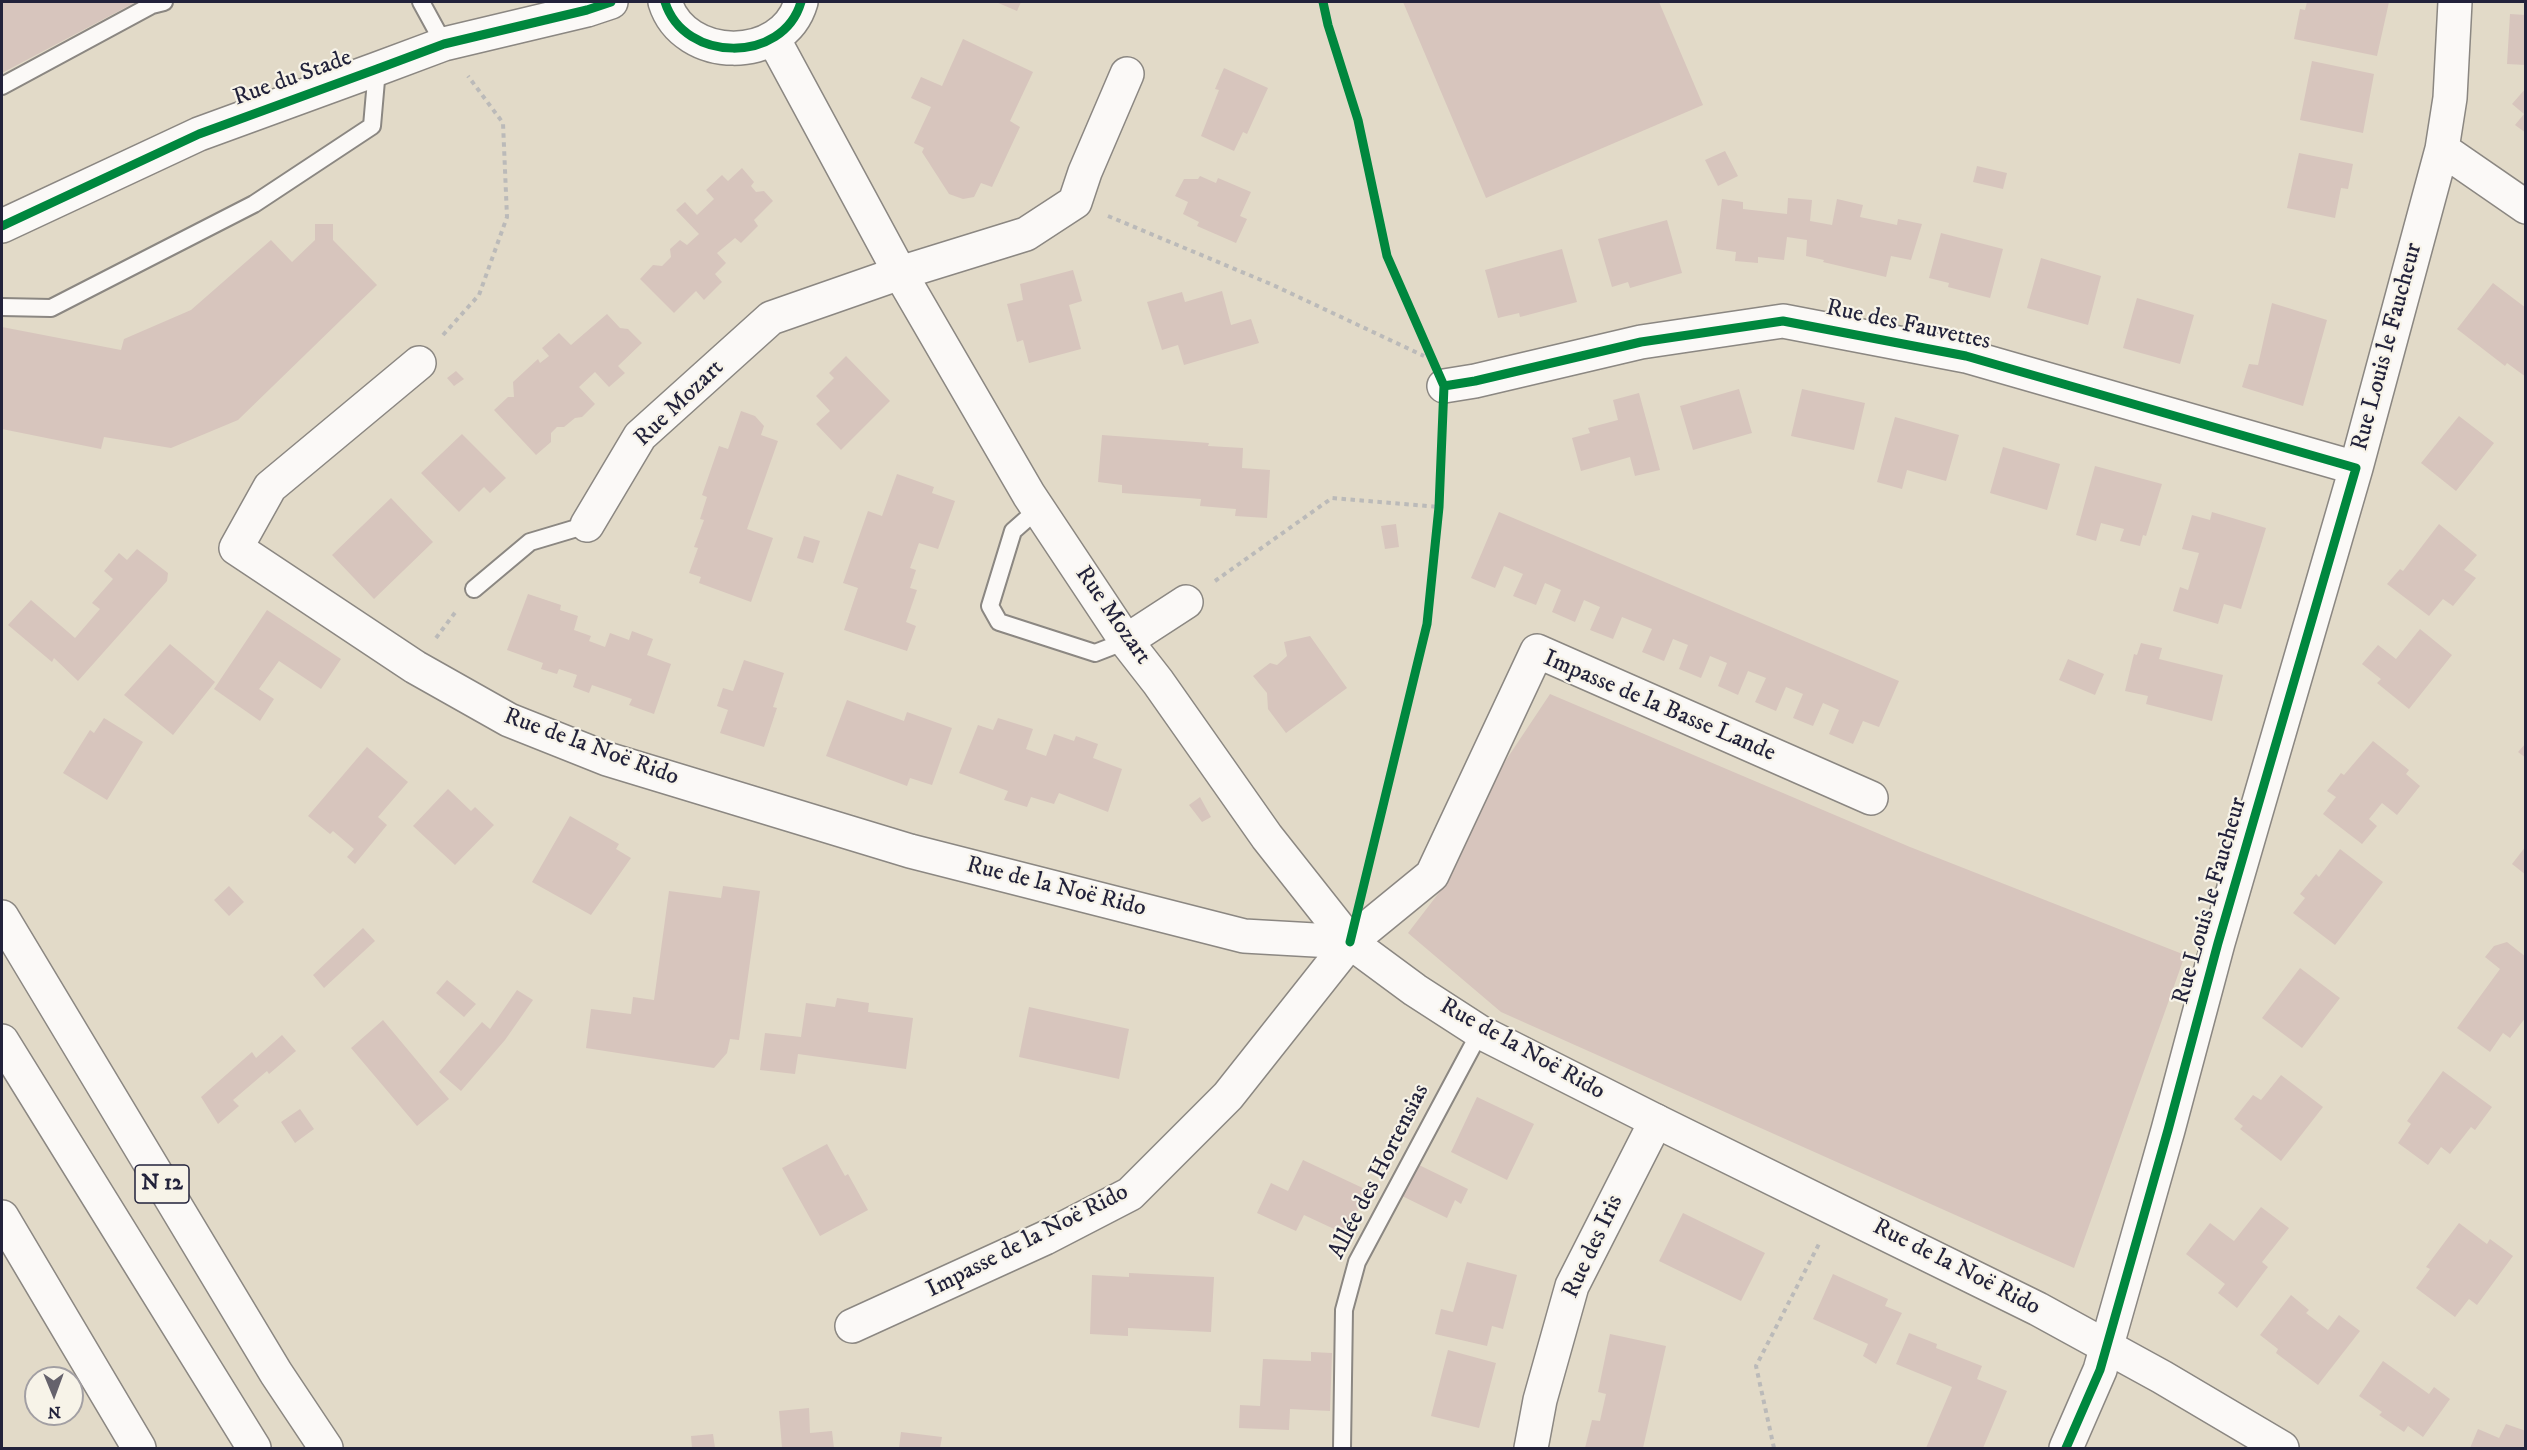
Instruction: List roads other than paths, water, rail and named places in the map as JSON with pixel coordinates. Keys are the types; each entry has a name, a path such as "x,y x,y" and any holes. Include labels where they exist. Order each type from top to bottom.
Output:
{"main road":[{"name":"Rue du Stade","path":"2,226 199,134 444,44 587,10 611,2"},
{"path":"665,2 668,10 683,30 703,44 727,49 751,47 773,38 789,24 801,2"},
{"name":"Rue Louis le Faucheur","path":"2066,1449 2100,1370 2107,1346 2218,943 2356,468 2442,149 2450,98 2455,2"},
{"name":"Rue Mozart","path":"773,38 900,273 1038,509 1126,641 1158,682 1267,837 1350,942"},
{"name":"Rue Mozart","path":"587,525 640,436 771,318 900,273 1026,234 1075,202 1085,172 1127,74"},
{"path":"2442,149 2526,207"},
{"name":"Rue des Fauvettes","path":"1439,373 1475,381 1641,342 1783,321 1966,356 2356,468"},
{"name":"Rue de la Noë Rido","path":"419,363 270,487 236,548 416,668 509,720 608,759 910,851 1244,936 1350,942 1415,990 1480,1032 2107,1346 2282,1449"},
{"path":"1126,641 1186,602"},
{"name":"Impasse de la Basse Lande","path":"1350,942 1432,875 1537,651 1871,798"},
{"name":"N 12","path":"2,917 270,1363 326,1449"},
{"name":"Impasse de la Noë Rido","path":"852,1326 1045,1239 1130,1194 1228,1096 1350,942"},
{"name":"N 12","path":"2,1041 254,1449"},
{"name":"Rue des Iris","path":"1531,1449 1540,1400 1572,1286 1656,1121"},
{"path":"2,1217 139,1449"}],"lane":[{"path":"2,86 152,5 164,2"},
{"path":"421,2 444,44"},
{"path":"2,307 51,308 255,204 372,126 376,69"},
{"path":"1038,509 1013,531 990,606 999,622 1095,653 1126,641"},
{"path":"474,589 530,542 587,525"},
{"name":"Allée des Hortensias","path":"1342,1449 1344,1310 1357,1262 1480,1032"}]}
